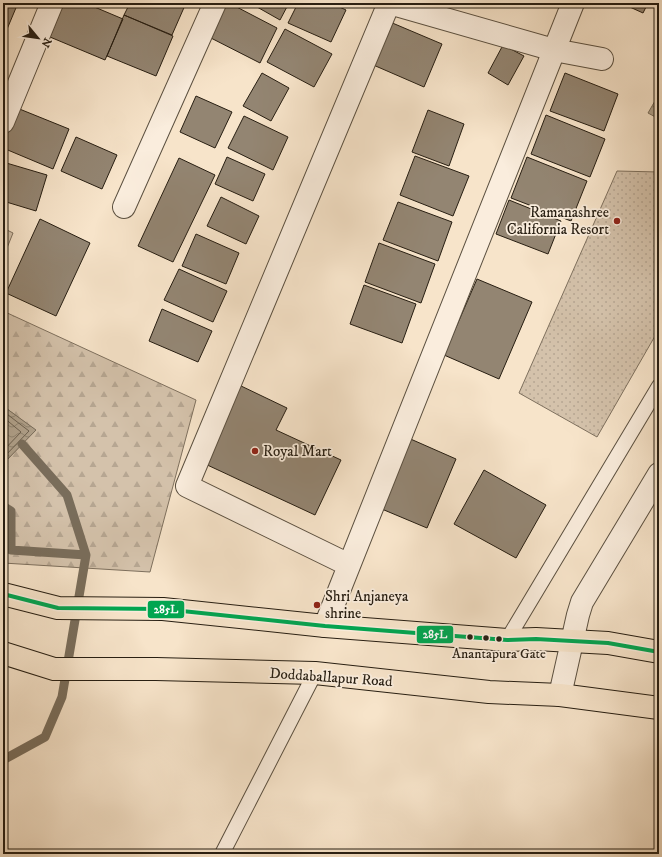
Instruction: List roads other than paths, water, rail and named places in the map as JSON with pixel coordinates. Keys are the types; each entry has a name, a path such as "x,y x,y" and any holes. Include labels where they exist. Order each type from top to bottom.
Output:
{"main road":[{"path":"3,594 58,608 163,609 325,626 507,640 608,643 659,652"},
{"name":"Doddaballapur Road","path":"3,653 54,669 156,669 315,673 489,692 560,695 659,708"}],"street":[{"path":"3,122 52,3"},
{"path":"124,207 215,3"},
{"path":"349,565 187,486 389,3 554,50 602,59"},
{"path":"325,626 572,3"},
{"path":"560,695 582,602 659,474"}],"lane":[{"path":"507,640 659,386"},
{"path":"222,854 315,673"}],"water":[{"path":"659,94 659,119 648,113"},
{"path":"3,406 36,430 3,464"}],"waterway":[{"path":"3,760 45,737 62,697 86,555 67,495 22,444"},
{"path":"3,506 11,511 11,550 86,555"}],"place":[{"name":"Ramanashree California Resort","path":"617,221"},
{"name":"Royal Mart","path":"255,451"},
{"name":"Shri Anjaneya shrine","path":"317,605"},
{"name":"Anantapura Gate","path":"499,639"}]}
